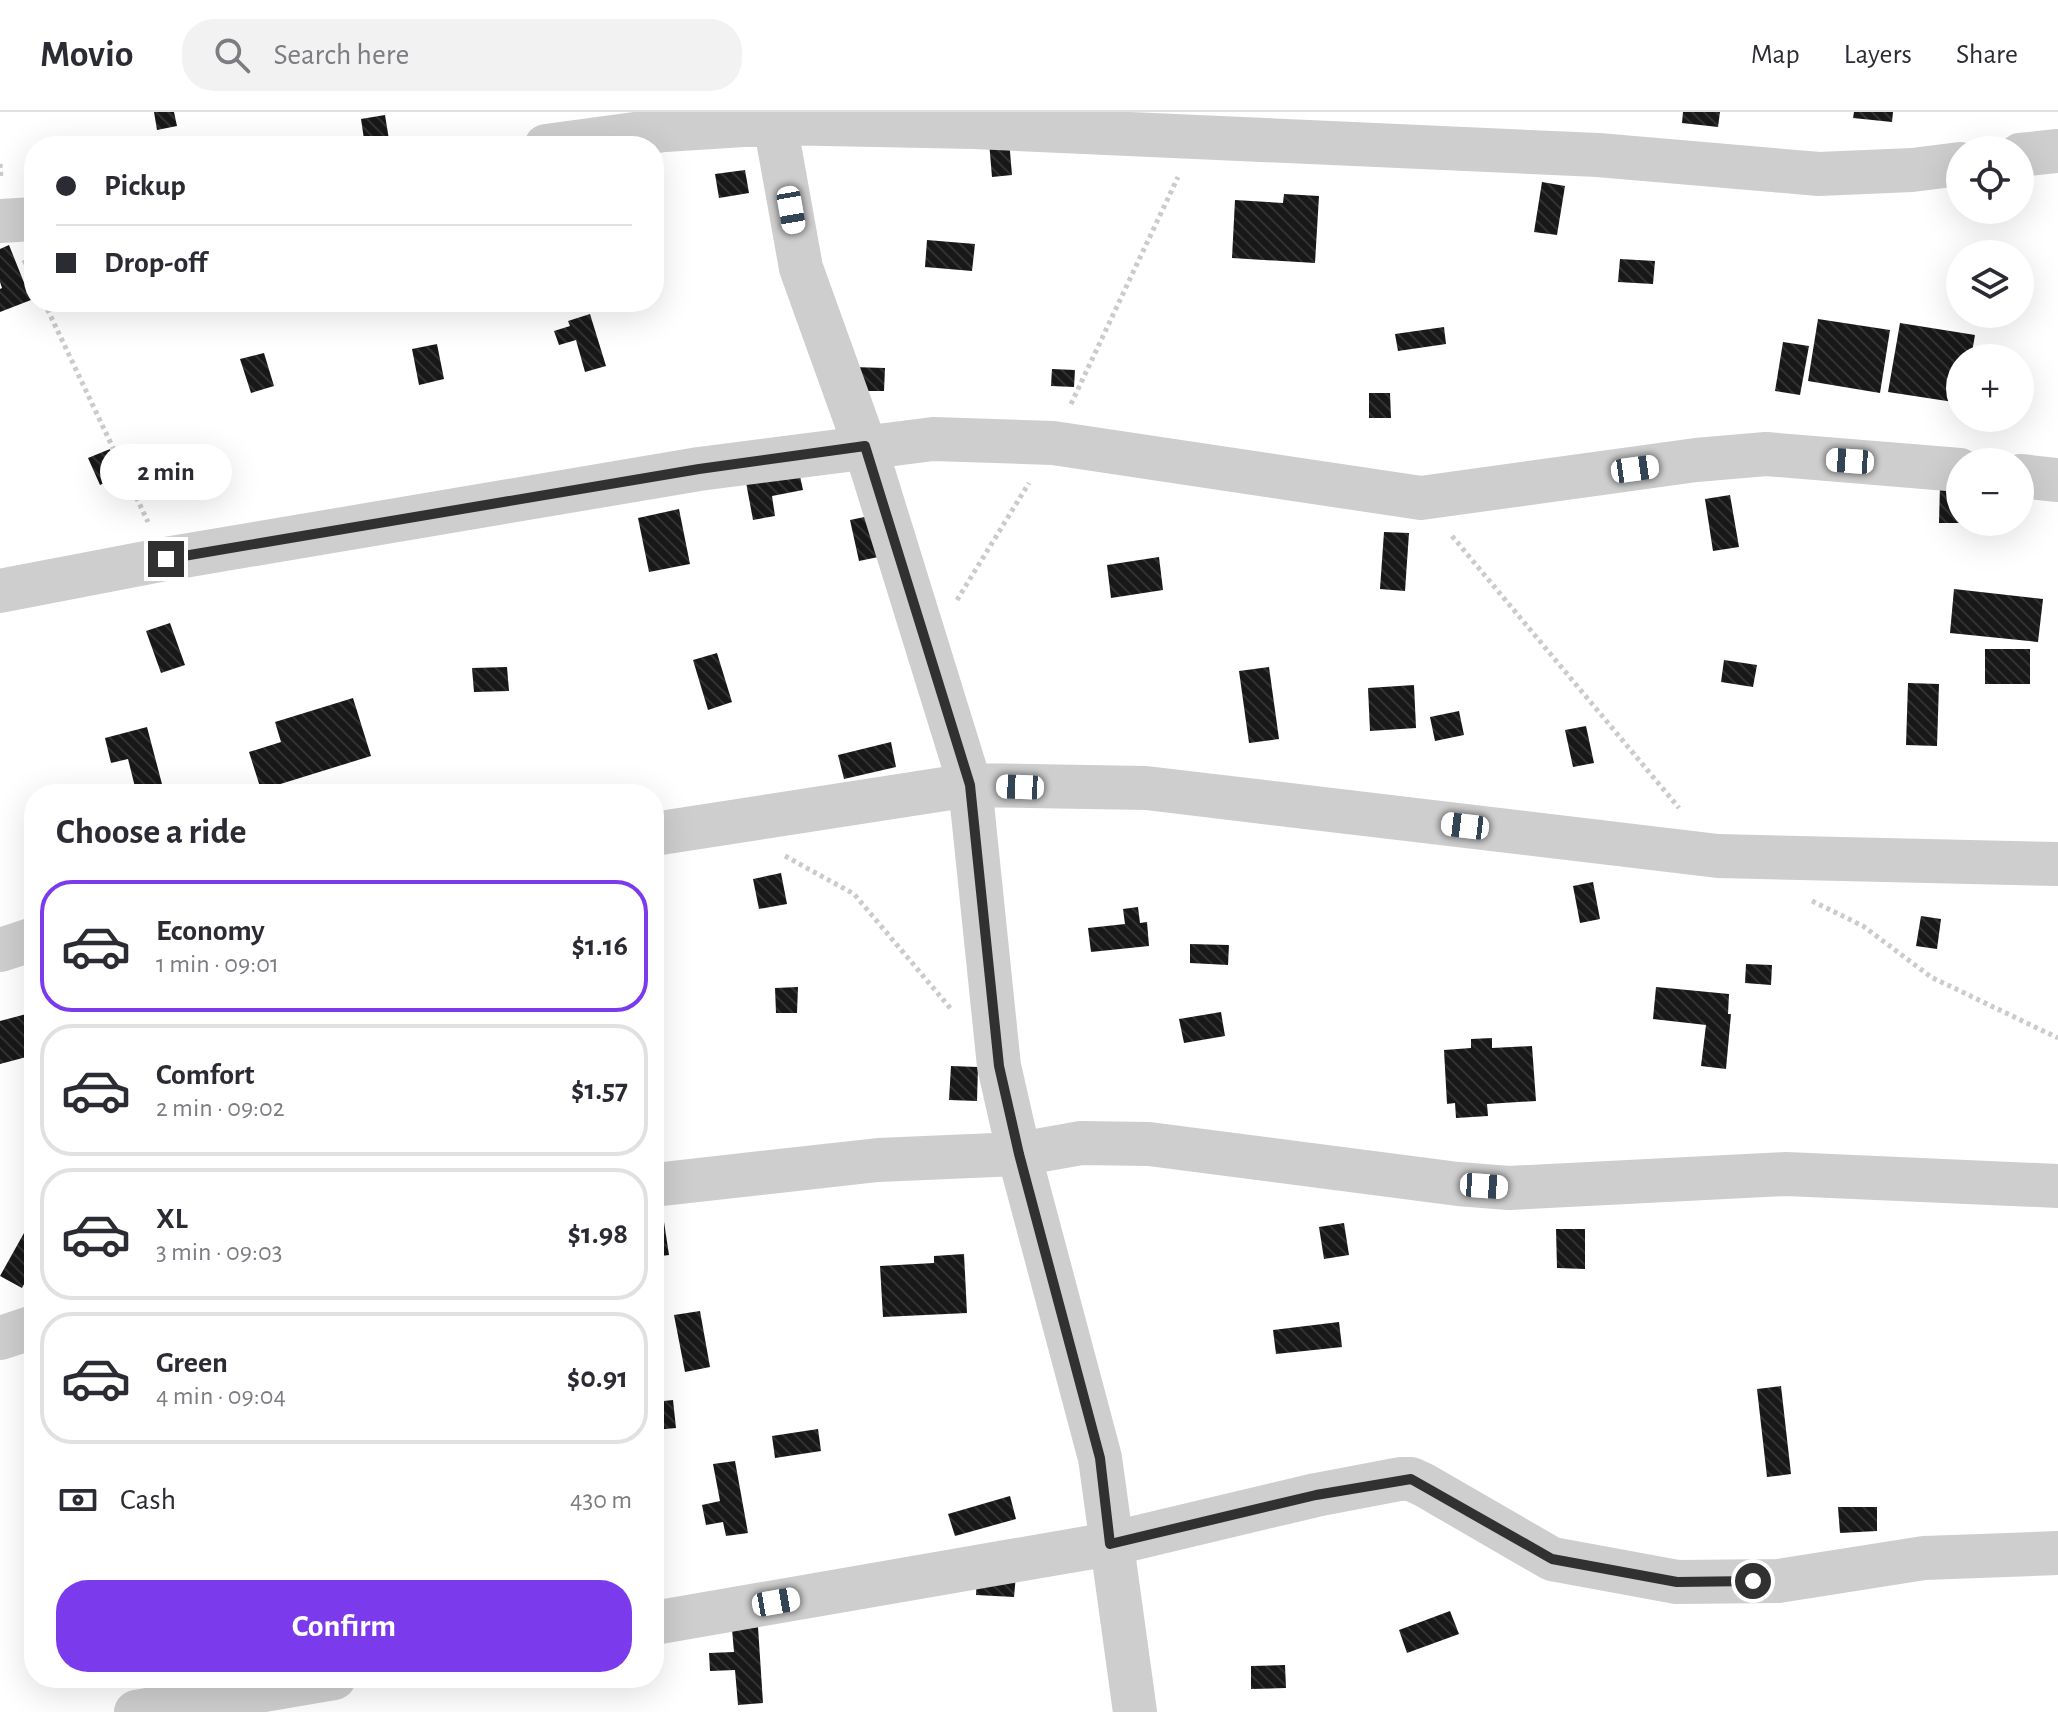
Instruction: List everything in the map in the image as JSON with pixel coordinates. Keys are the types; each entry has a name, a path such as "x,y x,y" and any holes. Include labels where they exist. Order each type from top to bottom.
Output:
{"street":[{"path":"774,118 801,268 865,446 970,785 999,1066 1019,1154 1100,1458 1135,1712"},
{"path":"620,136 774,118 1598,155 1819,174 1946,166"},
{"path":"2034,154 2058,151"},
{"path":"0,221 24,220"},
{"path":"0,591 166,559 699,469 933,439 1053,443 1421,498 1696,460 1766,454 1946,469"},
{"path":"2034,477 2058,480"},
{"path":"664,833 970,785 1146,788 1718,856 2058,864"},
{"path":"0,950 24,942"},
{"path":"664,1184 878,1160 1019,1154 1081,1143 1149,1144 1509,1188 1786,1174 2058,1186"},
{"path":"0,1338 24,1330"},
{"path":"664,1621 1110,1544 1316,1495 1411,1479 1552,1559 1677,1582 1778,1581 1924,1558 2058,1553"},
{"path":"136,1712 276,1688"}],"path":[{"path":"927,649 1053,443 1197,136"},
{"path":"49,312 166,559"},
{"path":"1421,498 1718,856"},
{"path":"728,824 854,894 999,1066"},
{"path":"1810,900 1863,926 1931,977 2058,1038"}],"building":[{"path":"154,112 174,112 177,126 157,130"},
{"path":"1683,112 1720,112 1718,127 1682,123"},
{"path":"1854,112 1893,112 1892,122 1853,118"},
{"path":"385,115 388,136 364,136 361,119"},
{"path":"1009,140 1012,175 992,177 989,142"},
{"path":"745,170 749,193 719,198 715,174"},
{"path":"1542,182 1565,186 1557,235 1534,232"},
{"path":"1284,194 1319,196 1315,263 1232,258 1235,200 1283,203"},
{"path":"927,240 975,244 972,271 925,267"},
{"path":"9,245 24,282 24,303 0,312 2,288 0,249"},
{"path":"1620,259 1655,261 1653,284 1618,282"},
{"path":"590,314 606,366 585,372 576,340 559,345 554,331 570,326 568,321"},
{"path":"1818,319 1890,330 1880,393 1808,381"},
{"path":"1900,323 1975,335 1973,344 1946,344 1946,401 1888,392"},
{"path":"1444,327 1446,344 1398,351 1395,334"},
{"path":"1783,342 1809,346 1800,395 1775,391"},
{"path":"437,344 444,379 419,385 412,349"},
{"path":"264,353 274,386 251,393 240,359"},
{"path":"853,367 885,368 884,391 853,391"},
{"path":"1052,369 1075,370 1074,387 1051,386"},
{"path":"1369,393 1390,393 1391,418 1369,418"},
{"path":"110,449 121,475 100,485 88,458"},
{"path":"798,467 803,490 772,496 775,516 753,520 745,477"},
{"path":"1940,485 1946,485 1946,523 1939,523"},
{"path":"1730,495 1739,547 1713,551 1705,499"},
{"path":"679,509 690,564 649,572 638,518"},
{"path":"874,515 883,556 859,561 850,520"},
{"path":"1384,532 1409,533 1405,591 1380,589"},
{"path":"1159,557 1163,590 1111,598 1107,565"},
{"path":"1954,589 2043,599 2038,642 1950,633"},
{"path":"170,623 185,665 161,673 146,631"},
{"path":"1985,649 2030,649 2030,684 1985,684"},
{"path":"717,653 732,702 708,710 693,660"},
{"path":"1724,660 1757,665 1753,687 1721,682"},
{"path":"507,667 509,691 474,692 472,668"},
{"path":"1269,667 1279,739 1249,743 1239,671"},
{"path":"1908,683 1939,684 1937,746 1906,745"},
{"path":"1414,685 1416,728 1370,731 1368,688"},
{"path":"353,698 371,756 280,784 259,784 249,752 281,742 275,722"},
{"path":"1459,711 1464,735 1435,741 1430,717"},
{"path":"1586,726 1594,763 1573,767 1565,730"},
{"path":"147,727 162,784 134,784 128,759 111,763 105,738"},
{"path":"891,742 896,767 844,779 838,755"},
{"path":"781,873 787,904 759,909 753,879"},
{"path":"1593,882 1600,919 1580,923 1573,886"},
{"path":"1138,907 1140,923 1147,922 1149,946 1091,952 1088,928 1125,924 1123,909"},
{"path":"1921,916 1941,919 1937,949 1916,946"},
{"path":"1190,944 1229,945 1228,965 1190,963"},
{"path":"1746,964 1772,965 1771,985 1745,983"},
{"path":"798,987 797,1013 776,1013 775,988"},
{"path":"1656,987 1729,994 1728,1014 1731,1014 1726,1069 1701,1066 1706,1025 1653,1019"},
{"path":"1221,1012 1225,1036 1184,1043 1179,1019"},
{"path":"24,1015 24,1058 0,1064 0,1021"},
{"path":"1492,1038 1492,1048 1532,1046 1536,1101 1487,1104 1488,1116 1456,1118 1455,1103 1447,1104 1444,1050 1471,1048 1471,1039"},
{"path":"951,1066 978,1067 977,1101 949,1100"},
{"path":"664,1222 669,1255 664,1256"},
{"path":"1344,1223 1349,1255 1324,1259 1319,1227"},
{"path":"1556,1229 1585,1229 1585,1269 1557,1268"},
{"path":"24,1233 22,1288 0,1276"},
{"path":"964,1254 967,1313 883,1317 880,1266 934,1263 934,1256"},
{"path":"700,1311 710,1367 685,1372 674,1315"},
{"path":"1339,1322 1342,1347 1276,1354 1273,1330"},
{"path":"1781,1386 1791,1474 1767,1477 1757,1389"},
{"path":"673,1400 676,1428 664,1429 664,1401"},
{"path":"818,1429 821,1451 775,1458 772,1436"},
{"path":"735,1461 748,1533 726,1536 723,1522 706,1525 702,1505 720,1501 713,1464"},
{"path":"1010,1496 1016,1519 955,1536 948,1514"},
{"path":"1838,1507 1877,1507 1877,1531 1840,1533"},
{"path":"977,1573 1016,1575 1014,1597 976,1595"},
{"path":"1450,1611 1459,1634 1407,1653 1399,1630"},
{"path":"758,1627 763,1703 738,1705 735,1670 710,1671 709,1653 734,1652 732,1629"},
{"path":"1285,1665 1286,1688 1251,1689 1251,1666"}],"route":[{"path":"166,559 699,469 865,446 970,785 999,1066 1019,1154 1100,1458 1110,1544 1316,1495 1411,1479 1552,1559 1677,1582 1753,1581"}]}
